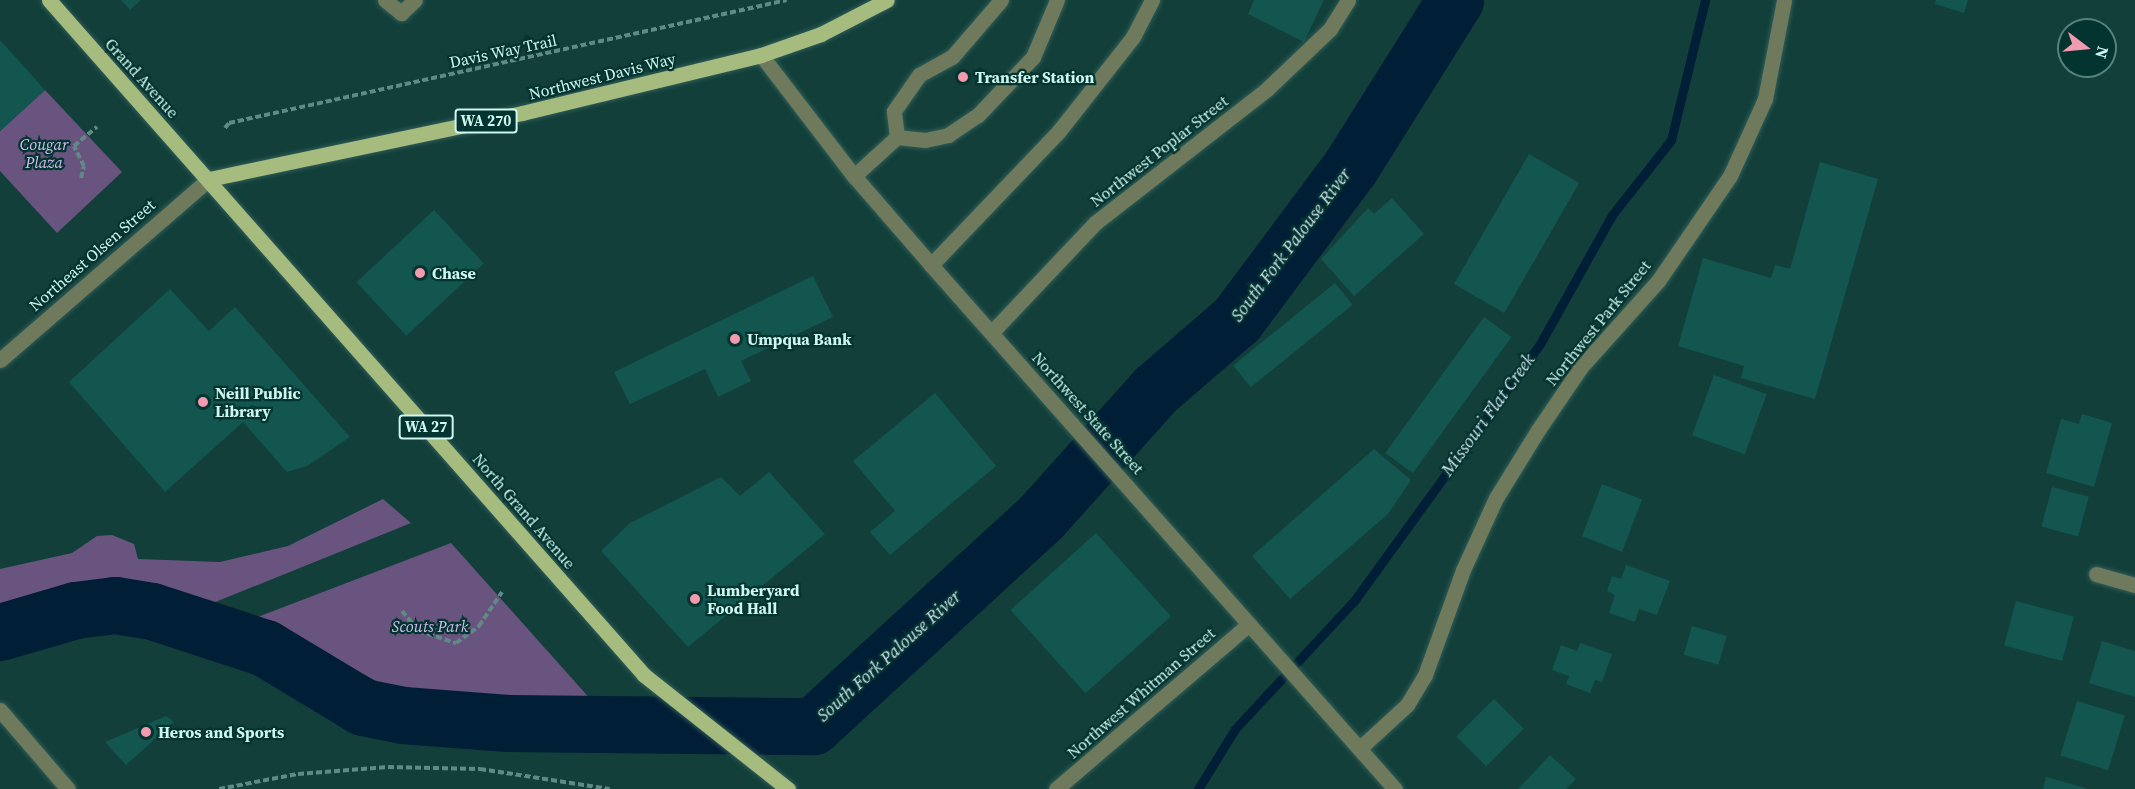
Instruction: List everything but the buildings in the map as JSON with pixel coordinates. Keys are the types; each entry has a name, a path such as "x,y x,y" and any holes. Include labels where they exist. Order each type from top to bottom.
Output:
{"main road":[{"name":"Grand Avenue","path":"49,0 209,179"},
{"name":"Northwest Davis Way","path":"209,179 522,113 761,55 821,34 887,0"},
{"name":"North Grand Avenue","path":"209,179 644,675 755,767 788,789"}],"street":[{"path":"385,0 401,13 415,0"},
{"path":"897,137 894,111 919,75 952,57 1001,0"},
{"path":"854,176 897,137 925,140 948,135 978,115 1033,57 1057,0"},
{"path":"931,265 1059,131 1133,37 1152,0"},
{"name":"Northwest Poplar Street","path":"992,332 1095,224 1275,81 1330,29 1348,0"},
{"name":"Northwest Park Street","path":"1360,748 1407,705 1425,675 1463,570 1496,498 1538,430 1581,367 1658,280 1730,176 1765,99 1784,0"},
{"name":"Northwest State Street","path":"761,55 854,176 931,265 1060,406 1268,647 1395,789"},
{"name":"Northeast Olsen Street","path":"0,360 209,179"},
{"path":"2096,574 2135,585"},
{"name":"Northwest Whitman Street","path":"1056,789 1250,624"},
{"path":"0,710 68,789"}],"path":[{"name":"Davis Way Trail","path":"225,128 229,123 787,0"},
{"path":"81,178 84,166 74,146 97,127"},
{"path":"402,611 419,631 456,643 479,626 502,592"},
{"path":"219,789 349,769 432,767 480,769 609,789"}],"green space":[{"name":"Cougar Plaza","path":"45,90 122,172 57,233 0,171 0,131"},
{"path":"383,499 411,523 203,607 125,587 0,618 0,569 72,553 97,536 112,535 134,544 138,559 220,562 288,546"},
{"name":"Scouts Park","path":"451,543 593,702 405,696 255,618"}],"waterway":[{"name":"South Fork Palouse River","path":"0,632 75,610 115,605 152,611 265,648 363,707 403,715 508,723 813,726 1041,517 1156,389 1237,319 1351,166 1455,0"},
{"name":"Missouri Flat Creek","path":"1198,789 1235,729 1354,601 1540,344 1612,215 1671,140 1705,0"}],"place":[{"name":"Transfer Station","path":"963,77"},
{"name":"Chase","path":"420,273"},
{"name":"Umpqua Bank","path":"735,339"},
{"name":"Neill Public Library","path":"203,402"},
{"name":"Lumberyard Food Hall","path":"695,599"},
{"name":"Heros and Sports","path":"146,732"}]}
